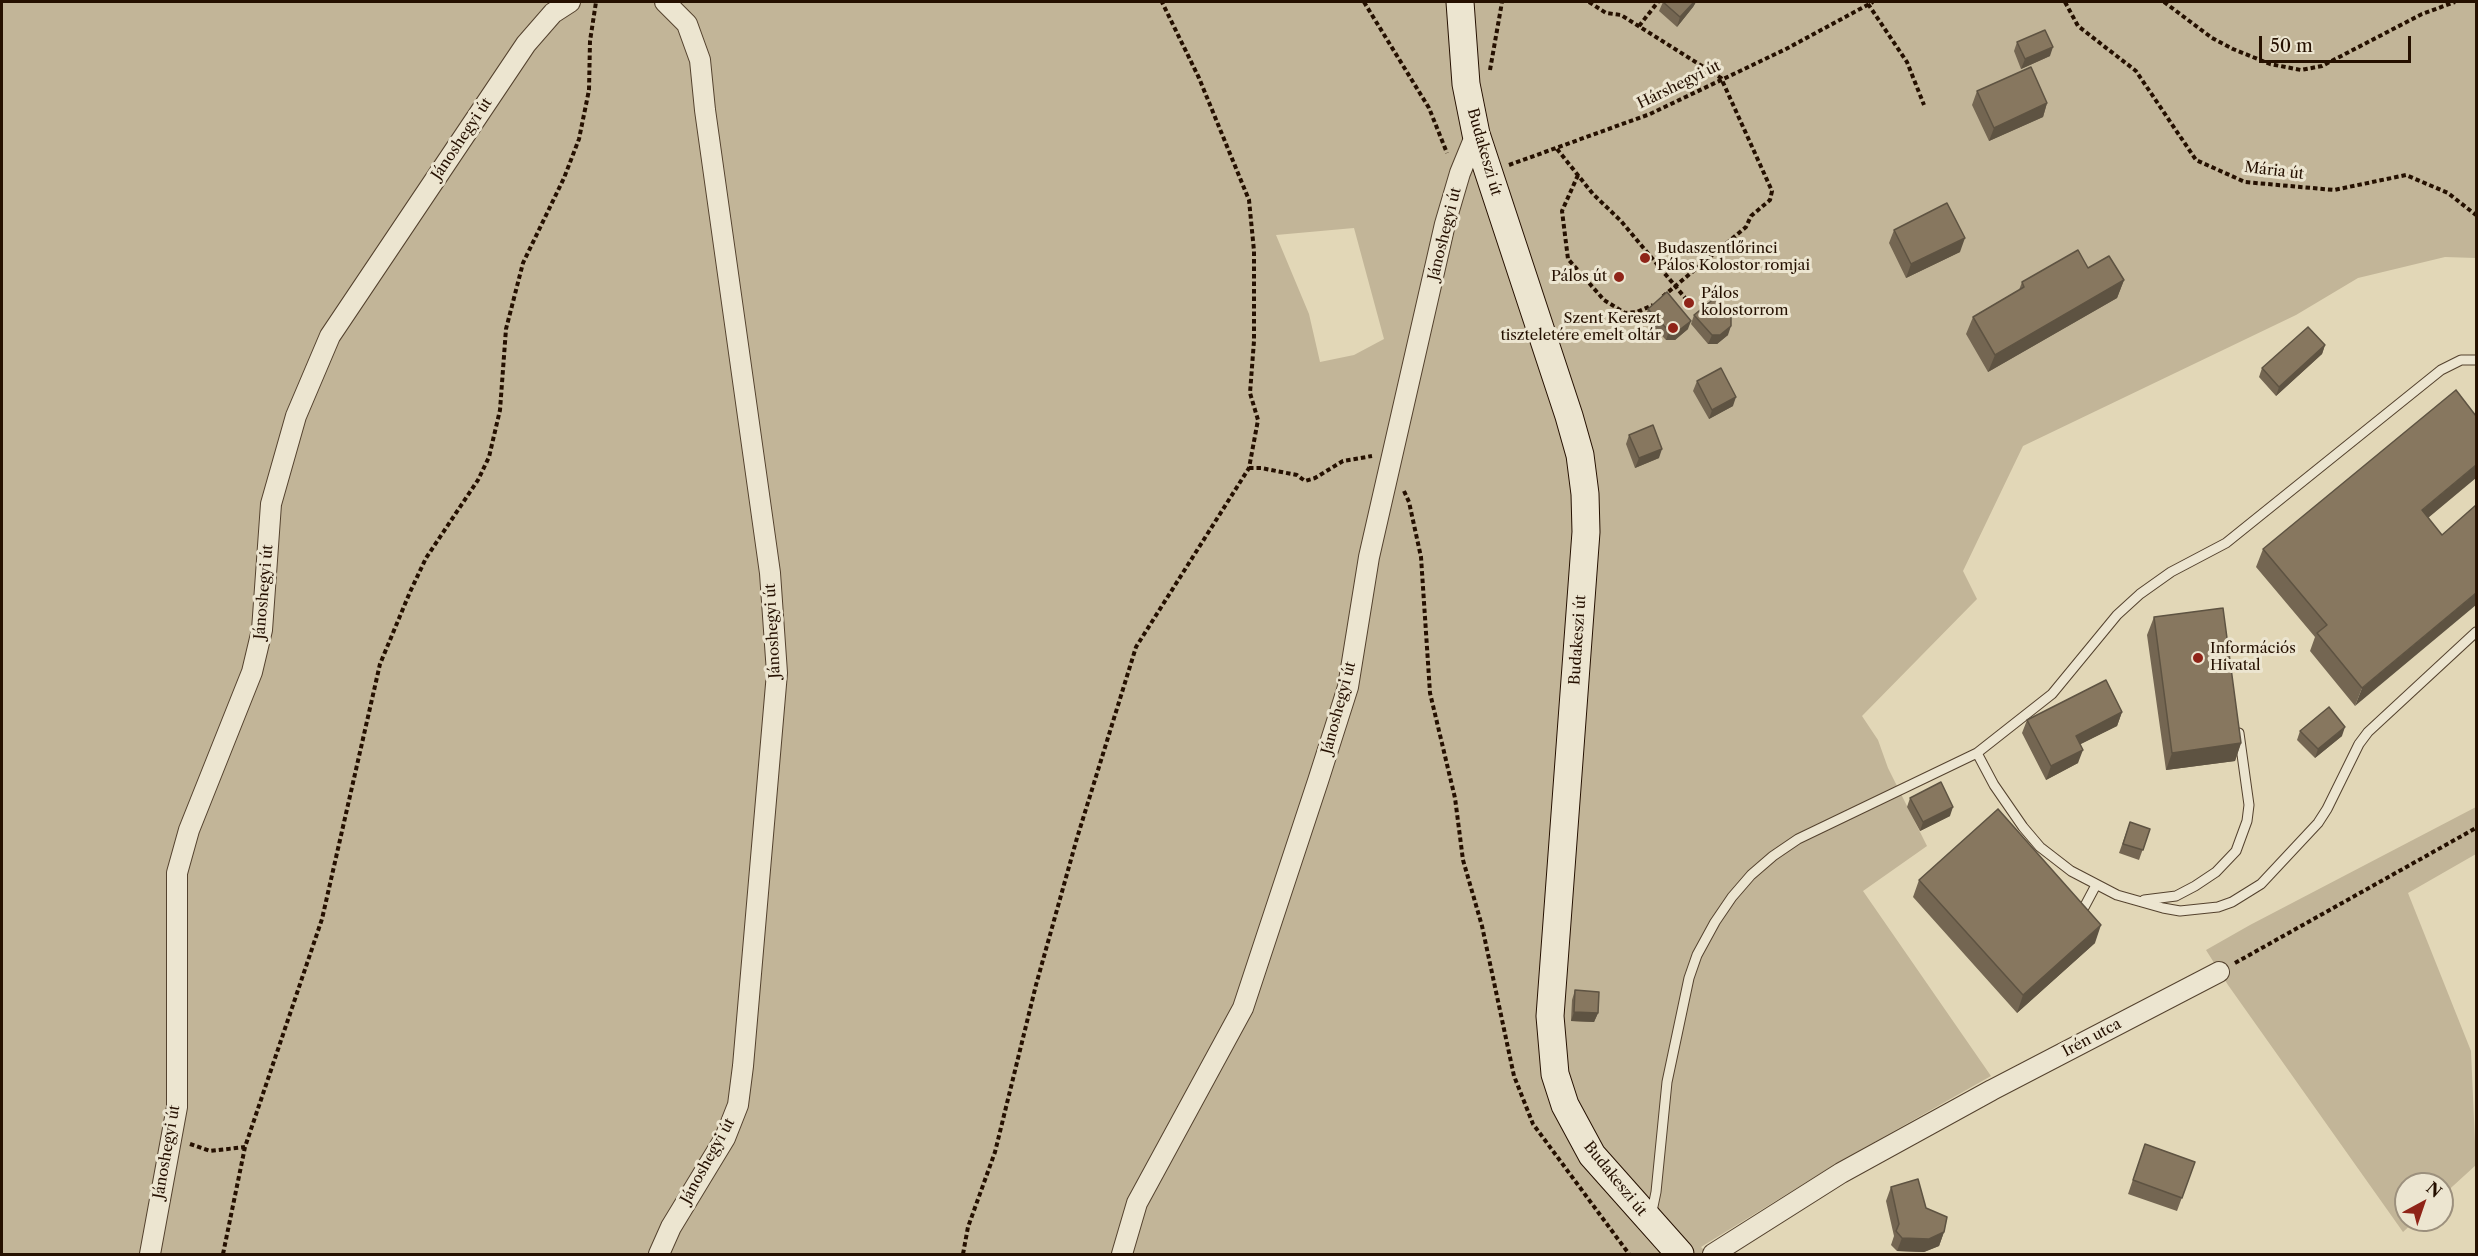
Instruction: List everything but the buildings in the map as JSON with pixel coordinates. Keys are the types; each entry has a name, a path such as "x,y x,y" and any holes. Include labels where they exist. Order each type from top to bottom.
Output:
{"main road":[{"name":"Budakeszi út","path":"1460,2 1466,84 1476,134 1569,416 1580,455 1585,494 1585,544 1550,1016 1555,1074 1565,1105 1584,1142 1601,1167 1676,1250"}],"street":[{"name":"Jánoshegyi út","path":"150,1254 177,1107 177,873 189,830 252,672 262,630 271,504 296,416 330,336 526,44 553,13 570,2"},
{"name":"Jánoshegyi út","path":"659,1254 671,1227 725,1138 738,1105 777,673 770,573 705,110 700,60 687,24 665,2"},
{"name":"Jánoshegyi út","path":"1122,1254 1137,1203 1243,1008 1348,687 1370,557 1445,224 1460,173 1476,134"},
{"path":"1460,173 1488,172"},
{"name":"Irén utca","path":"1713,1254 1841,1173 1992,1090 2219,972"}],"lane":[{"path":"1650,1221 1656,1192 1666,1082 1689,978 1705,938 1732,897 1751,875 1798,839 1977,753 2052,694 2117,615 2140,594 2171,572 2226,543 2441,370 2461,360 2476,360"},
{"path":"1977,753 1994,785 2040,847 2056,861 2117,895 2180,911 2200,910 2232,902 2261,884 2318,823 2359,744 2368,732 2476,632"},
{"path":"2138,901 2176,896 2216,872 2236,851 2247,821 2249,805 2238,722"},
{"path":"2079,917 2096,885"}],"path":[{"path":"223,1254 244,1147 303,969 320,927 376,678 385,649 426,558 478,480 489,457 500,410 506,330 523,263 564,178 579,139 589,90 590,35 596,2"},
{"path":"963,1254 968,1227 995,1152 1036,985 1077,838 1136,647 1249,468 1258,420 1250,393 1254,341 1254,251 1249,200 1199,78 1162,2"},
{"path":"1365,2 1429,108 1444,149 1460,173"},
{"path":"1578,175 1562,211 1568,259 1604,300 1624,313 1651,308 1746,227 1751,216 1770,200 1772,191 1721,78 1621,15 1606,13 1589,2"},
{"path":"1639,26 1658,2"},
{"name":"Mária út","path":"2066,2 2078,26 2136,71 2196,160 2245,182 2334,190 2406,175 2448,193 2476,215"},
{"path":"2164,2 2212,38 2233,49 2270,64 2301,70 2322,66 2422,14 2456,2"},
{"path":"1870,3 1907,63 1924,105"},
{"name":"Hárshegyi út","path":"1488,172 1650,114 1721,78 1786,49 1870,3"},
{"path":"1557,149 1593,194 1621,221 1686,298"},
{"path":"1249,468 1297,475 1305,480 1315,478 1343,461 1360,457 1394,455 1400,482 1409,502 1421,557 1430,693 1455,798 1463,860 1482,926 1514,1076 1533,1124 1629,1254"},
{"path":"2219,972 2476,828"},
{"path":"171,1136 210,1151 244,1147"}],"shaded area":[{"path":"2,2 2476,2 2476,258 2445,257 2358,278 2296,315 2023,446 1963,571 1977,599 1862,716 1878,740 1888,768 1927,846 1863,891 1991,1076 1834,1165 1701,1247 1708,1254 2,1254","holes":["1354,228 1384,339 1354,355 1320,362 1309,314 1276,235"]},
{"path":"2476,807 2476,854 2408,893 2471,1051 2476,1165 2454,1185 2454,1172 2394,1172 2394,1219 2228,985 2206,950"}],"place":[{"name":"Budaszentlőrinci Pálos Kolostor romjai","path":"1645,258"},
{"name":"Pálos út","path":"1619,277"},
{"name":"Pálos kolostorrom","path":"1689,303"},
{"name":"Szent Kereszt tiszteletére emelt oltár","path":"1673,328"},
{"name":"Információs Hivatal","path":"2198,658"}]}
